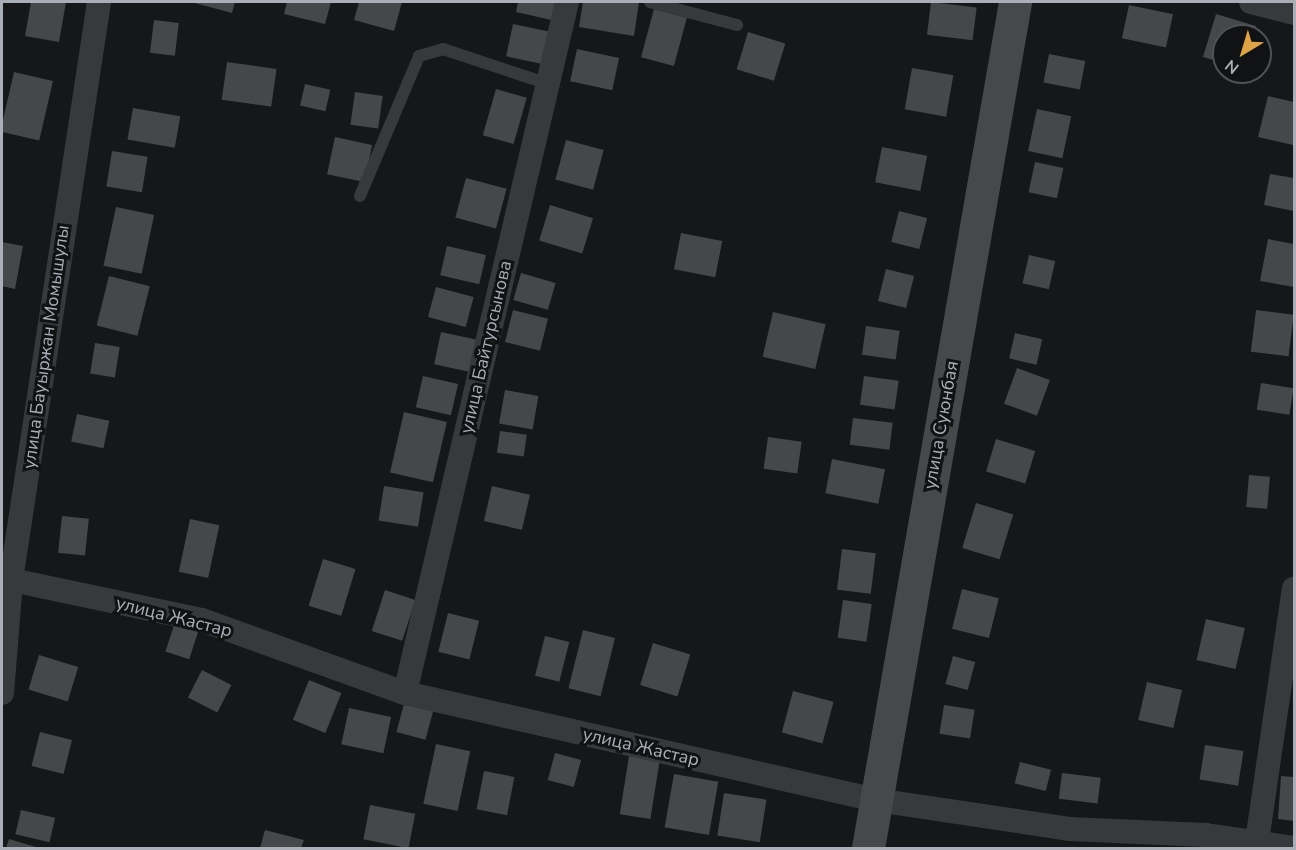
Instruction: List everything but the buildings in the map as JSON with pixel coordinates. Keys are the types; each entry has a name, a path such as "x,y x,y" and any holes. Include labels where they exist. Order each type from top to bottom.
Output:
{"main road":[{"name":"улица Суюнбая","path":"868,849 1015,2"}],"street":[{"name":"улица Бауыржан Момышулы","path":"2,693 6,579 99,2"},
{"name":"улица Байтурсынова","path":"405,693 567,2"},
{"path":"1251,2 1294,13"},
{"name":"улица Жастар","path":"6,579 202,620 405,693 876,800 1069,829 1206,835 1256,846 1294,848"},
{"path":"1256,846 1294,589"}],"lane":[{"path":"650,2 737,25"},
{"path":"360,196 419,56 443,50 548,84"}]}
